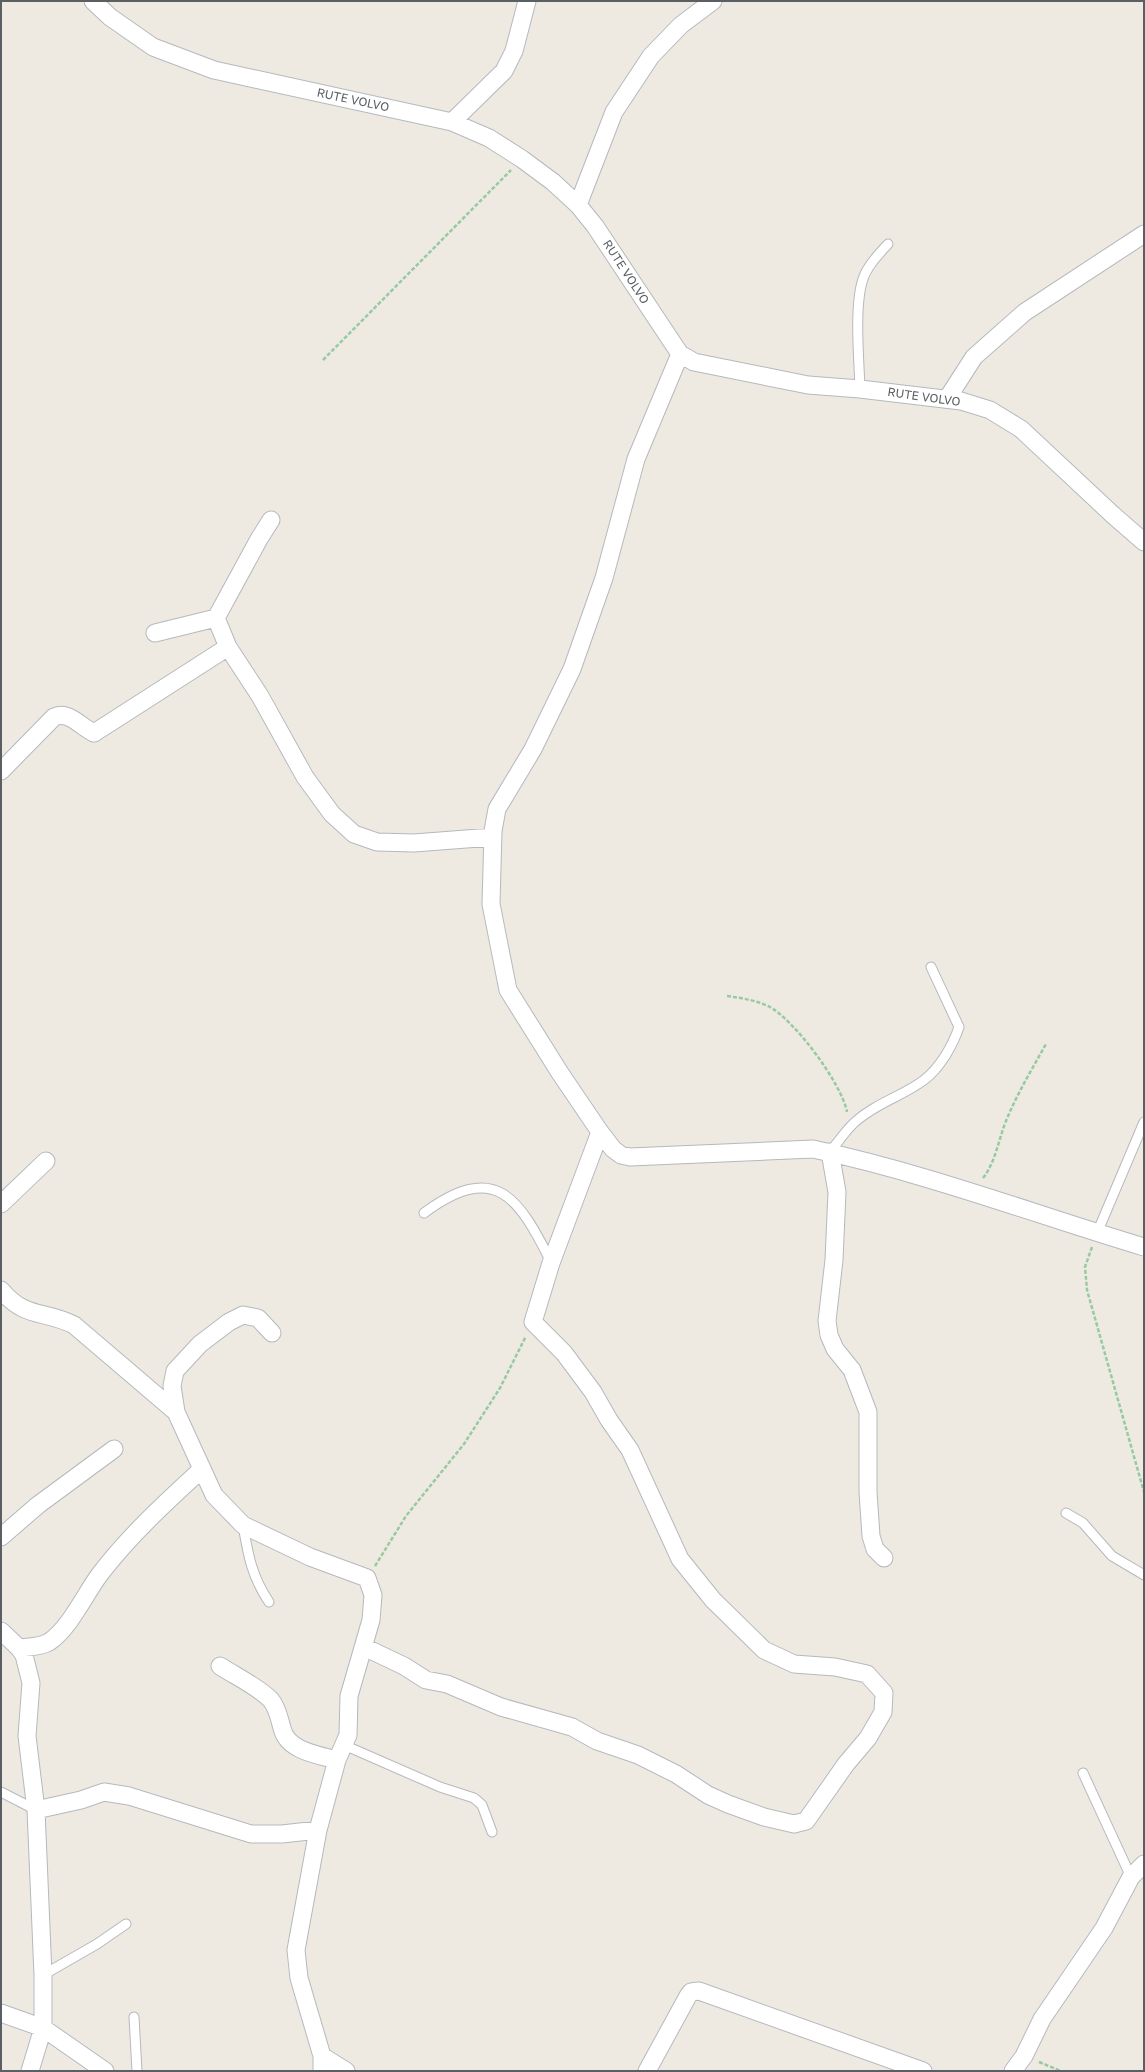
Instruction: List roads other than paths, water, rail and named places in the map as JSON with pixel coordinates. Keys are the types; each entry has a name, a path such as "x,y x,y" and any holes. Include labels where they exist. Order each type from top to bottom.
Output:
{"street":[{"name":"RUTE VOLVO","path":"93,1 110,17 153,46 214,70 452,122 489,138 522,159 553,182 578,205 595,226 680,354 694,362 808,385 860,388 947,399 961,401 990,410 1022,429 1113,515 1144,542"},
{"path":"452,122 504,71 514,51 527,1"},
{"path":"578,205 614,112 651,56 681,25 713,1"},
{"path":"947,399 974,357 1025,312 1144,234"},
{"path":"680,354 636,459 604,578 572,669 533,749 497,809 492,837 491,904 508,990 560,1073 600,1132 613,1149 621,1155 630,1158 813,1149 830,1152 972,1193 1144,1247"},
{"path":"155,633 216,618 259,539 272,520"},
{"path":"216,618 228,646 260,696 305,777 332,814 354,834 377,842 414,843 492,837"},
{"path":"1,770 54,717 59,714 66,715 94,733 228,646"},
{"path":"364,1646 404,1666 426,1680 447,1684 501,1707 572,1727 597,1742 638,1755 676,1774 708,1795 764,1817 794,1824 806,1821 846,1764 868,1738 883,1712 884,1693 867,1674 835,1667 794,1664 764,1650 713,1600 680,1559 630,1450 593,1392 564,1353 533,1322 551,1263 600,1132"},
{"path":"830,1152 837,1192 834,1260 827,1321 829,1335 836,1349 852,1370 868,1412 868,1492 871,1536 876,1549 884,1558"},
{"path":"1,1204 46,1161"},
{"path":"1,1290 10,1302 26,1311 60,1318 74,1325 176,1412"},
{"path":"272,1333 258,1318 243,1315 229,1322 200,1344 175,1371 172,1386 176,1412 214,1495 243,1525 310,1557 367,1578 373,1595 371,1620 349,1696 348,1735 340,1752 318,1830 296,1950 299,1978 322,2063 346,2071"},
{"path":"1,1537 38,1505 114,1448"},
{"path":"19,1648 49,1642 66,1624 100,1574 151,1515 202,1469"},
{"path":"1,1631 19,1648 24,1655 32,1683 27,1736 36,1810 44,1975 43,2028 30,2071"},
{"path":"220,1666 263,1692 278,1710 283,1735 290,1742 303,1751 340,1752"},
{"path":"36,1810 81,1800 104,1792 129,1796 251,1834 282,1834 318,1830"},
{"path":"1013,2071 1024,2056 1042,2019 1104,1928 1131,1877 1144,1864"},
{"path":"647,2071 688,1996 691,1992 699,1991 922,2071"},
{"path":"1,2013 43,2028 105,2071"}],"lane":[{"path":"860,388 859,294 863,277 888,244"},
{"path":"830,1152 855,1122 880,1104 924,1080 939,1063 956,1037 959,1027 931,967"},
{"path":"1097,1233 1144,1122"},
{"path":"424,1213 445,1198 463,1190 487,1187 501,1193 518,1205 541,1242 551,1263"},
{"path":"1066,1513 1083,1523 1112,1556 1144,1575"},
{"path":"243,1525 247,1554 258,1585 269,1602"},
{"path":"340,1752 474,1798 482,1805 492,1832"},
{"path":"1083,1773 1131,1877"},
{"path":"1,1792 36,1810"},
{"path":"44,1975 97,1944 126,1924"},
{"path":"134,2017 136,2071"}]}
